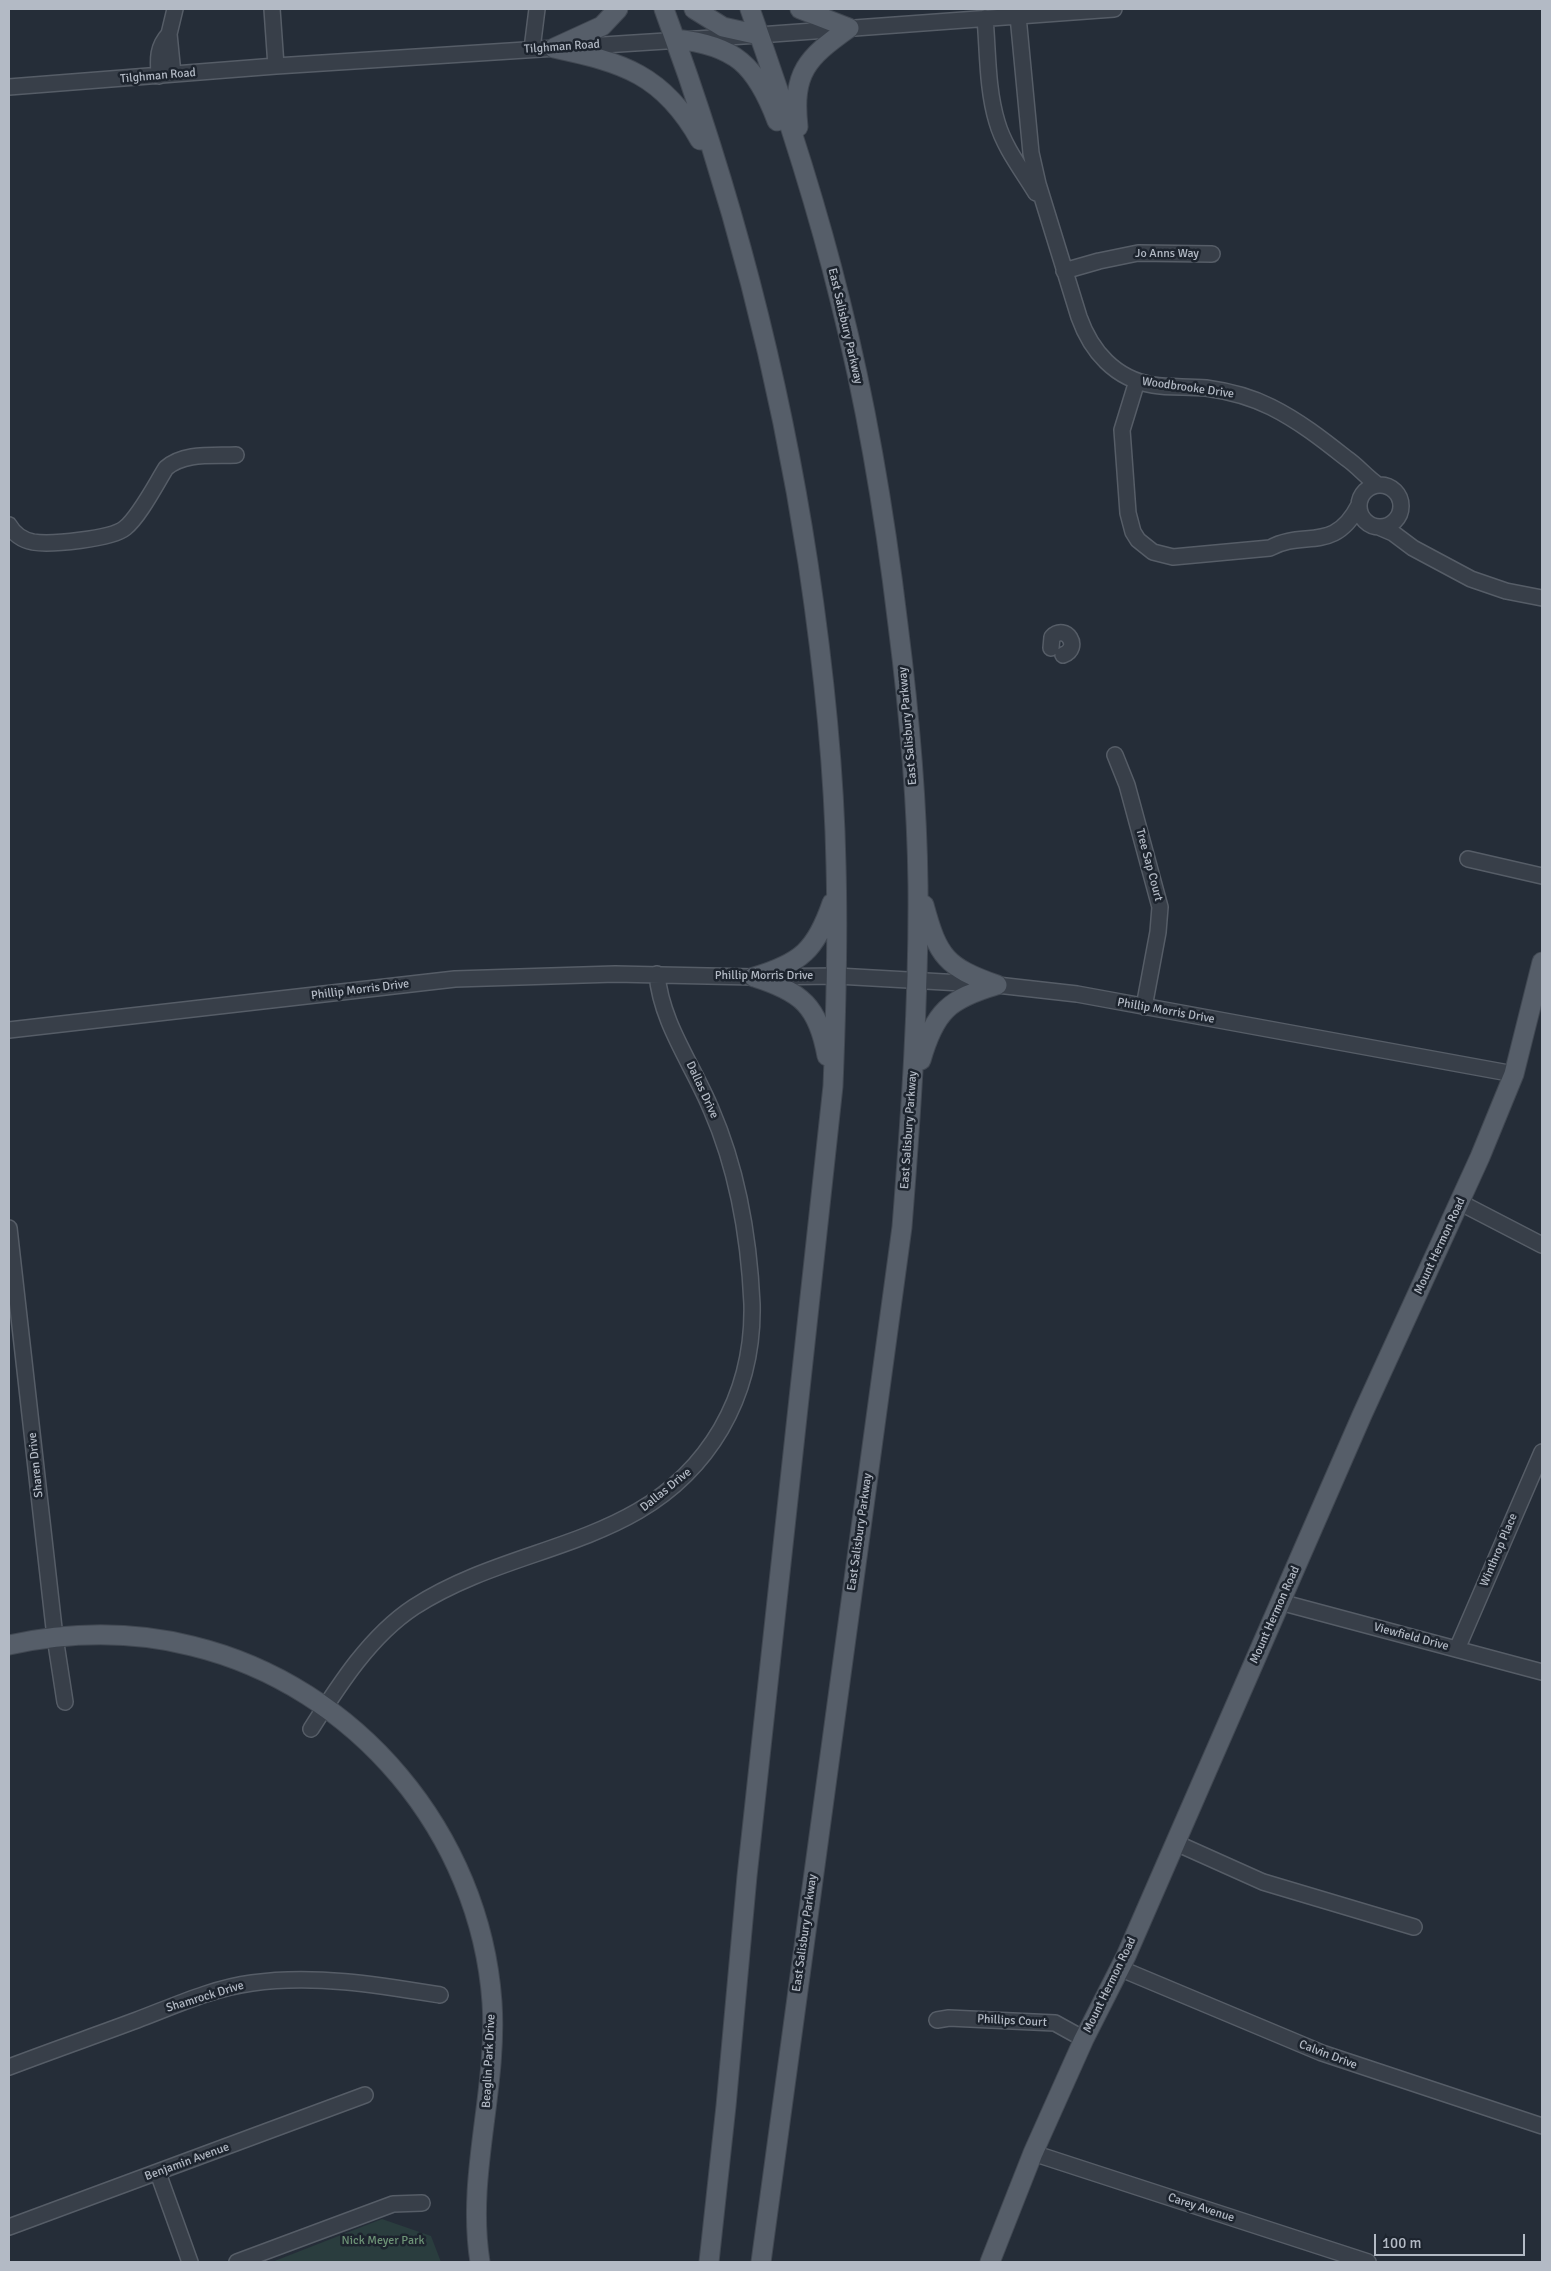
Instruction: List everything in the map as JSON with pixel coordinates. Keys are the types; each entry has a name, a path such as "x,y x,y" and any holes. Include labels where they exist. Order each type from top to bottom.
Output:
{"main road":[{"path":"554,48 602,26 618,9"},
{"path":"664,9 720,174 761,323 787,439 800,514 826,712 836,888 837,976 833,1086 747,1876 726,2106 708,2262"},
{"path":"694,9 723,27 760,35"},
{"name":"East Salisbury Parkway","path":"750,9 802,163 842,307 861,396 890,557 907,712 918,883 914,1085 902,1227 761,2262"},
{"path":"800,9 849,28"},
{"path":"802,163 796,106 801,77 812,57 849,28"},
{"path":"675,39 701,42 725,50 744,65 759,84 780,130 810,233 828,256"},
{"path":"554,48 605,59 630,68 649,80 686,114 720,174"},
{"path":"918,883 934,940 943,955 966,973 997,984"},
{"path":"754,977 790,964 806,951 819,934 836,888"},
{"name":"Mount Hermon Road","path":"990,2262 1033,2153 1176,1843 1366,1407 1461,1203 1514,1074 1537,1007 1542,962"},
{"path":"754,977 783,986 794,992 813,1013 820,1027 833,1086"},
{"path":"914,1085 928,1037 935,1021 954,1002 964,996 997,984"},
{"name":"Beaglin Park Drive","path":"9,1645 55,1637 130,1636 193,1646 243,1662 303,1692 325,1707 366,1740 410,1788 452,1854 477,1919 490,1979 493,2024 490,2082 477,2194 477,2230 480,2262"}],"street":[{"path":"166,75 158,60 160,46 170,34 176,9"},
{"path":"272,9 276,66"},
{"path":"532,49 537,9"},
{"name":"Tilghman Road","path":"9,87 276,66 760,35 1114,9"},
{"name":"Woodbrooke Drive","path":"1018,16 1031,153 1064,271 1081,324 1090,343 1108,364 1136,381 1159,386 1208,388 1234,394 1264,404 1304,425 1378,485 1395,490 1400,498 1400,512 1409,533 1426,554"},
{"name":"Woodbrooke Drive","path":"985,18 992,99 997,122 1016,160 1045,208"},
{"name":"Jo Anns Way","path":"1064,271 1100,260 1138,253 1212,254"},
{"path":"1136,381 1122,430 1128,513 1131,527 1138,540 1153,552 1172,557 1270,548 1280,542 1316,540 1330,534 1346,523 1366,490 1378,485"},
{"name":"Woodbrooke Drive","path":"1336,451 1351,474 1360,500 1362,516 1376,526 1393,533 1413,548 1471,579 1494,587 1542,598"},
{"path":"9,525 17,535 35,543 100,538 111,535 126,528 166,468 173,462 188,458 236,455"},
{"path":"1270,548 1280,552 1319,549 1331,545 1357,529 1392,523 1400,512"},
{"name":"Tree Sap Court","path":"1115,755 1126,785 1160,907 1158,932 1144,1007"},
{"path":"1468,859 1542,876"},
{"name":"Dallas Drive","path":"311,1729 357,1663 382,1634 402,1615 421,1602 468,1580 607,1528 652,1504 684,1477 706,1452 733,1405 746,1367 752,1327 748,1257 742,1213 736,1181 725,1142 710,1106 663,1008 657,974"},
{"name":"Phillip Morris Drive","path":"9,1030 455,979 523,975 837,976 997,984 1076,994 1514,1074"},
{"path":"1461,1203 1542,1245"},
{"name":"Sharen Drive","path":"9,1228 55,1637 65,1702"},
{"name":"Winthrop Place","path":"1457,1649 1541,1458"},
{"name":"Viewfield Drive","path":"1280,1602 1542,1672"},
{"path":"1176,1843 1264,1882 1414,1927"},
{"name":"Calvin Drive","path":"1119,1968 1330,2056 1542,2126"},
{"name":"Shamrock Drive","path":"9,2067 189,2000 252,1983 276,1980 351,1983 394,1987 440,1996"},
{"name":"Phillips Court","path":"937,2020 949,2018 1055,2023 1084,2039"},
{"name":"Benjamin Avenue","path":"9,2227 365,2095"},
{"name":"Carey Avenue","path":"1033,2153 1368,2262"},
{"path":"158,2173 190,2262"},
{"path":"237,2262 393,2204 422,2203"}],"green space":[{"name":"Nick Meyer Park","path":"382,2219 431,2236 441,2262 272,2262"}]}
